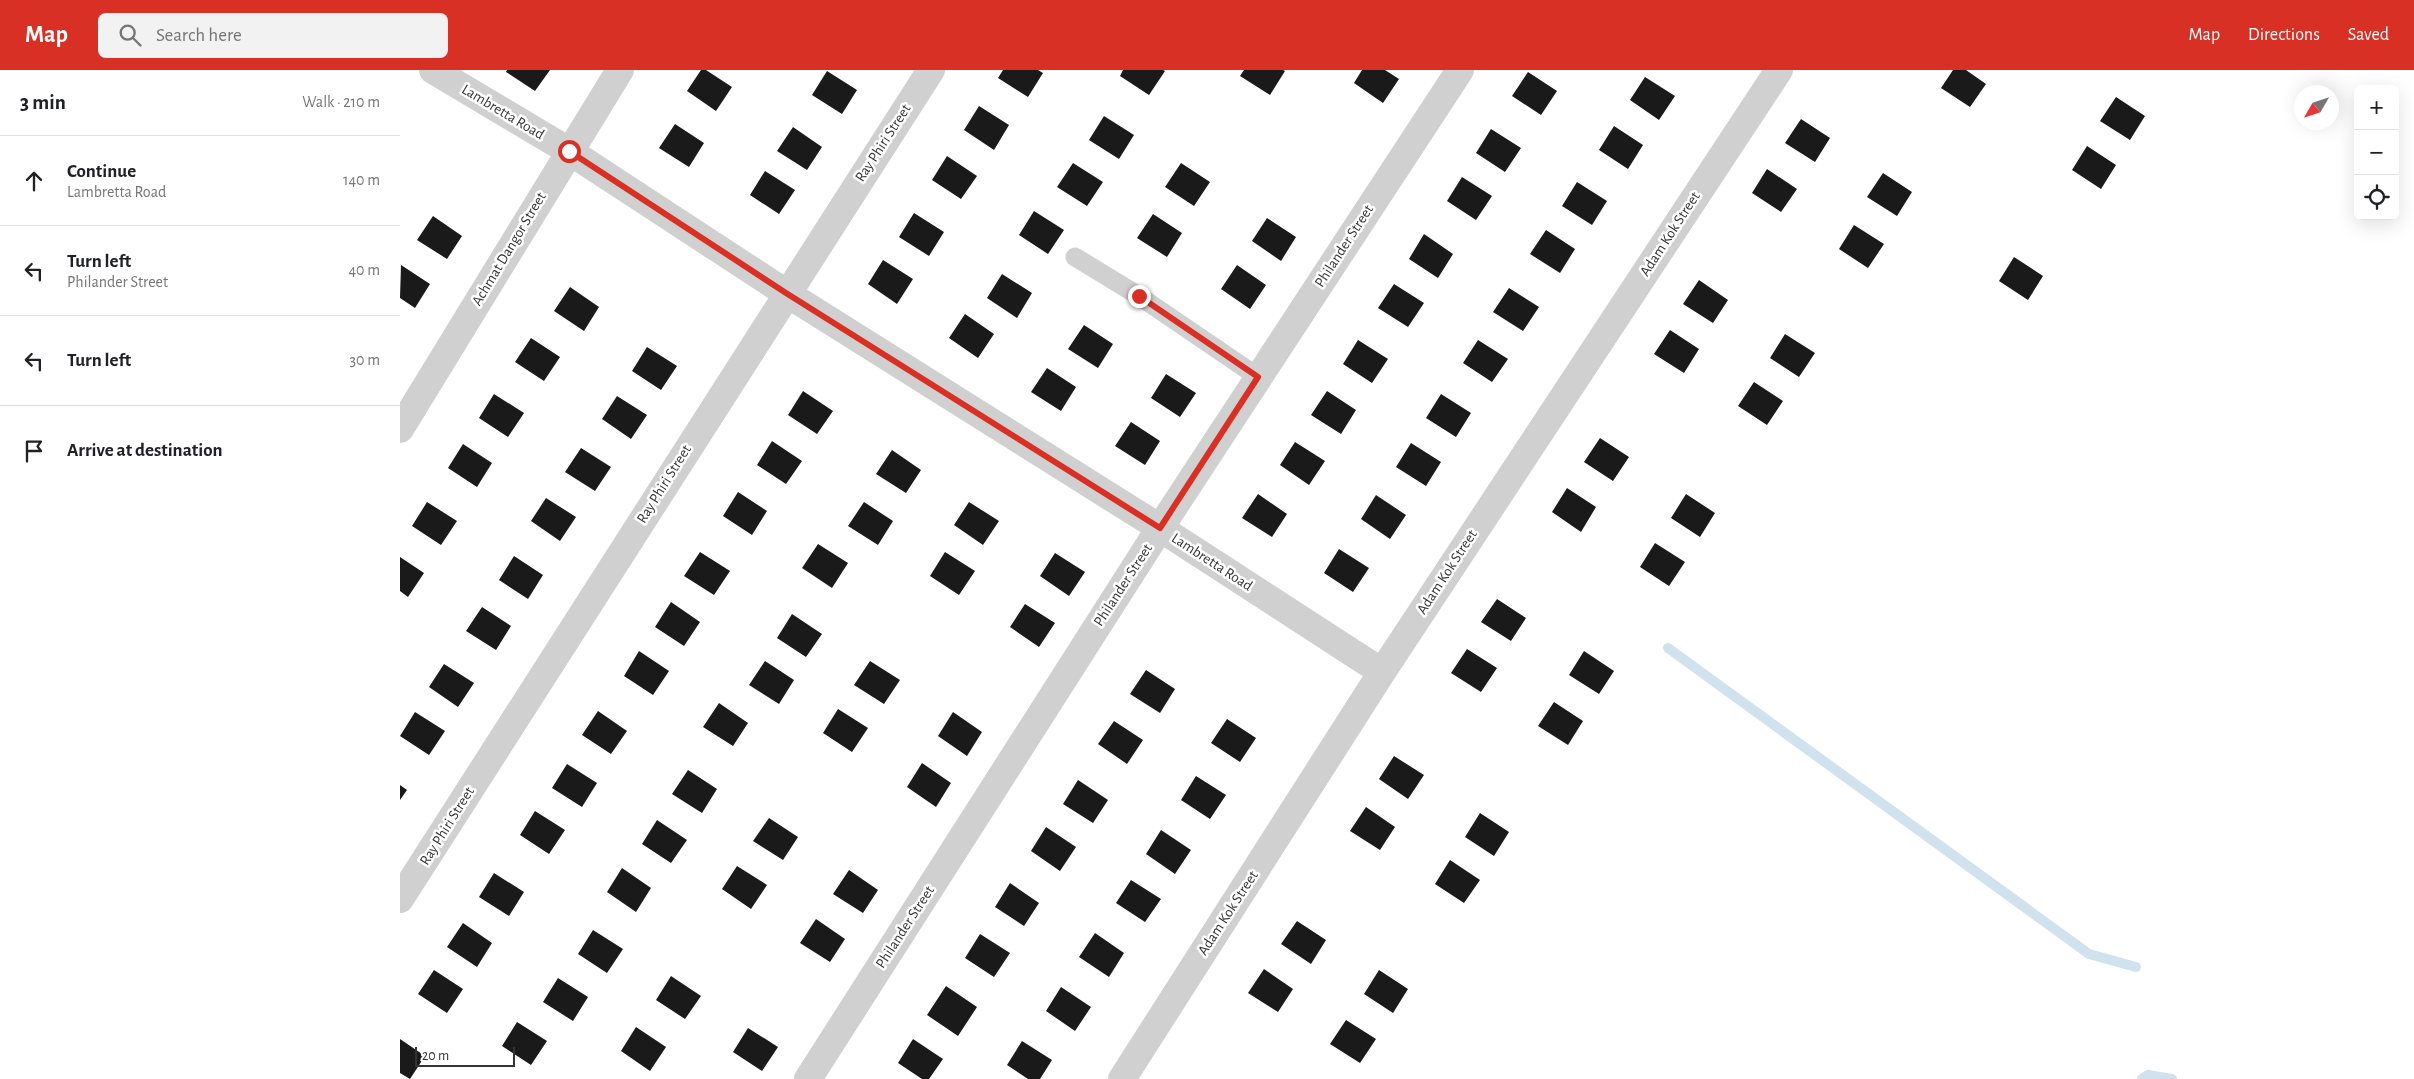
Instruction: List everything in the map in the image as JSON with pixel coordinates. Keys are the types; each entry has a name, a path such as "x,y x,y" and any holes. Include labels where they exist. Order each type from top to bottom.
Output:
{"street":[{"name":"Lambretta Road","path":"433,70 569,151 786,293 1160,528 1382,672"},
{"name":"Achmat Dangor Street","path":"400,429 620,70"},
{"name":"Ray Phiri Street","path":"400,899 786,293 931,70"},
{"name":"Philander Street","path":"808,1079 1160,528 1460,70"},
{"name":"Adam Kok Street","path":"1122,1079 1382,672 1779,70"}],"lane":[{"path":"1075,257 1139,296 1258,377"}],"building":[{"path":"507,70 550,70 535,91 506,72"},
{"path":"701,70 706,70 732,87 716,111 687,91"},
{"path":"1003,70 1038,70 1043,73 1028,97 998,78"},
{"path":"1123,70 1165,71 1149,95 1120,76"},
{"path":"1244,70 1285,71 1270,95 1240,76"},
{"path":"1362,70 1385,70 1399,79 1383,103 1354,83"},
{"path":"1953,70 1966,70 1986,84 1970,107 1941,88"},
{"path":"827,71 857,90 842,114 812,95"},
{"path":"1528,72 1557,91 1541,115 1512,96"},
{"path":"1645,77 1675,96 1659,120 1630,100"},
{"path":"2116,97 2145,116 2130,140 2100,121"},
{"path":"979,106 1009,125 994,150 964,130"},
{"path":"1104,116 1134,135 1119,159 1089,140"},
{"path":"1801,119 1830,138 1815,162 1785,143"},
{"path":"675,124 704,143 689,167 659,148"},
{"path":"1614,126 1643,145 1628,169 1599,150"},
{"path":"793,127 822,147 807,170 777,151"},
{"path":"1491,129 1521,148 1505,172 1476,153"},
{"path":"2087,146 2116,165 2101,189 2072,170"},
{"path":"947,156 977,176 961,199 932,180"},
{"path":"1073,163 1103,182 1087,206 1057,187"},
{"path":"1181,163 1210,182 1194,206 1165,187"},
{"path":"1767,169 1797,189 1781,212 1752,193"},
{"path":"765,171 795,190 779,214 750,195"},
{"path":"1883,173 1912,192 1897,216 1867,197"},
{"path":"1462,177 1492,196 1476,220 1447,201"},
{"path":"1577,182 1607,201 1592,225 1562,206"},
{"path":"1034,211 1064,230 1048,254 1019,235"},
{"path":"914,213 944,232 929,256 899,237"},
{"path":"1153,214 1182,233 1167,257 1137,238"},
{"path":"433,216 462,236 447,259 417,240"},
{"path":"1267,218 1296,237 1281,261 1252,241"},
{"path":"1854,225 1884,244 1868,268 1839,249"},
{"path":"1546,230 1575,249 1560,273 1530,254"},
{"path":"1424,234 1453,254 1438,278 1409,259"},
{"path":"2014,257 2043,276 2028,300 1999,281"},
{"path":"883,260 913,279 897,304 868,284"},
{"path":"401,265 430,284 415,308 400,298"},
{"path":"1237,265 1266,285 1250,309 1221,289"},
{"path":"1002,274 1032,293 1017,318 987,298"},
{"path":"1699,280 1728,300 1713,323 1683,304"},
{"path":"1394,284 1424,303 1408,327 1378,308"},
{"path":"570,287 599,307 584,331 554,311"},
{"path":"1509,288 1539,307 1523,331 1493,312"},
{"path":"965,314 994,334 978,358 949,338"},
{"path":"1084,325 1113,344 1098,368 1068,349"},
{"path":"1670,330 1699,349 1684,373 1654,354"},
{"path":"1785,334 1815,353 1799,377 1770,358"},
{"path":"531,338 560,357 544,381 515,362"},
{"path":"1358,340 1388,359 1372,383 1343,364"},
{"path":"1478,340 1508,359 1492,382 1463,363"},
{"path":"647,347 677,366 661,390 632,371"},
{"path":"1047,368 1076,387 1061,411 1031,392"},
{"path":"1166,374 1196,393 1180,417 1151,398"},
{"path":"1754,382 1783,401 1767,425 1738,406"},
{"path":"803,391 833,411 817,434 788,415"},
{"path":"1327,391 1356,410 1341,434 1311,415"},
{"path":"494,394 524,413 508,437 479,418"},
{"path":"1441,394 1471,413 1456,437 1426,418"},
{"path":"617,396 647,415 631,439 602,419"},
{"path":"1131,422 1160,441 1145,465 1115,446"},
{"path":"1600,438 1629,457 1613,481 1584,462"},
{"path":"772,441 802,461 786,484 757,465"},
{"path":"1295,442 1325,461 1309,485 1280,465"},
{"path":"1411,443 1441,462 1426,486 1396,467"},
{"path":"463,444 492,463 477,487 448,468"},
{"path":"581,448 611,467 595,491 565,472"},
{"path":"892,450 921,470 906,493 876,474"},
{"path":"1567,488 1596,507 1581,532 1552,512"},
{"path":"738,492 767,511 752,535 723,516"},
{"path":"1258,494 1287,514 1272,537 1242,518"},
{"path":"1686,494 1715,513 1700,537 1671,518"},
{"path":"1376,495 1406,515 1390,539 1361,519"},
{"path":"546,498 576,517 560,541 531,521"},
{"path":"427,502 457,521 441,545 412,526"},
{"path":"864,502 893,521 878,545 848,526"},
{"path":"969,502 999,521 983,545 954,525"},
{"path":"1655,543 1685,562 1669,586 1640,567"},
{"path":"818,544 848,563 832,588 802,568"},
{"path":"1339,549 1369,568 1353,592 1324,573"},
{"path":"700,552 730,571 714,595 684,576"},
{"path":"945,552 975,571 959,595 930,576"},
{"path":"1055,553 1085,572 1069,596 1040,576"},
{"path":"514,556 543,575 528,599 499,580"},
{"path":"400,557 424,573 408,597 400,591"},
{"path":"1497,599 1526,618 1511,641 1481,622"},
{"path":"671,602 700,622 684,646 655,627"},
{"path":"1025,604 1055,623 1039,647 1010,627"},
{"path":"482,607 511,626 496,650 466,631"},
{"path":"792,614 822,634 806,657 777,638"},
{"path":"1467,649 1497,668 1481,692 1451,673"},
{"path":"639,651 669,671 653,695 624,676"},
{"path":"1584,651 1614,671 1599,694 1569,675"},
{"path":"765,661 794,680 779,704 749,685"},
{"path":"870,661 900,680 884,704 854,685"},
{"path":"444,664 474,683 458,707 429,687"},
{"path":"1146,670 1175,689 1160,713 1130,694"},
{"path":"1554,702 1583,721 1568,745 1538,726"},
{"path":"719,703 748,723 733,746 703,727"},
{"path":"838,709 868,728 852,752 823,733"},
{"path":"598,711 627,731 611,754 582,735"},
{"path":"415,712 445,731 429,755 400,736"},
{"path":"953,712 982,732 967,756 938,736"},
{"path":"1227,719 1256,738 1240,762 1211,743"},
{"path":"1114,721 1143,740 1127,764 1098,744"},
{"path":"1394,756 1424,775 1408,799 1379,779"},
{"path":"922,763 951,783 936,807 907,787"},
{"path":"567,764 597,783 582,807 552,788"},
{"path":"688,770 717,789 702,813 672,794"},
{"path":"1196,776 1226,795 1210,819 1181,800"},
{"path":"1078,780 1108,800 1093,823 1063,804"},
{"path":"400,785 407,790 400,800"},
{"path":"1366,807 1395,827 1380,850 1350,831"},
{"path":"535,811 565,830 549,854 520,835"},
{"path":"1480,813 1509,832 1494,856 1465,837"},
{"path":"769,818 798,837 783,860 753,841"},
{"path":"657,820 687,840 671,863 642,844"},
{"path":"1046,827 1076,847 1060,871 1031,851"},
{"path":"1161,830 1191,850 1175,874 1146,854"},
{"path":"1450,860 1480,880 1464,903 1435,884"},
{"path":"737,866 767,885 751,909 722,889"},
{"path":"622,868 651,888 636,912 607,892"},
{"path":"849,870 878,890 863,913 833,894"},
{"path":"494,873 524,892 509,916 479,897"},
{"path":"1131,880 1161,899 1145,922 1116,903"},
{"path":"1010,883 1039,903 1024,926 995,907"},
{"path":"816,919 845,939 830,962 800,943"},
{"path":"1297,921 1326,940 1311,964 1281,944"},
{"path":"463,923 492,943 477,967 447,947"},
{"path":"593,930 623,949 607,973 578,954"},
{"path":"1095,933 1124,953 1109,977 1079,957"},
{"path":"980,934 1010,953 994,977 965,958"},
{"path":"1264,969 1293,989 1278,1012 1248,993"},
{"path":"434,970 463,989 447,1013 418,994"},
{"path":"1379,970 1408,989 1393,1013 1364,994"},
{"path":"671,976 701,996 685,1019 656,1000"},
{"path":"558,978 588,997 573,1021 543,1002"},
{"path":"946,986 977,1007 958,1036 927,1015"},
{"path":"1061,987 1091,1007 1075,1031 1046,1011"},
{"path":"1346,1020 1376,1039 1360,1063 1330,1044"},
{"path":"517,1022 547,1041 531,1065 502,1046"},
{"path":"636,1027 666,1047 650,1071 621,1051"},
{"path":"748,1028 778,1047 762,1071 733,1052"},
{"path":"400,1039 425,1056 410,1079 400,1073"},
{"path":"913,1039 943,1059 929,1079 922,1079 898,1063"},
{"path":"1022,1041 1052,1060 1040,1079 1028,1079 1007,1065"}],"waterway":[{"path":"1668,648 2089,954 2136,967"},
{"path":"2142,1079 2148,1075 2172,1079"}],"route":[{"path":"569,151 786,293 1160,528 1258,377 1139,296"}]}
